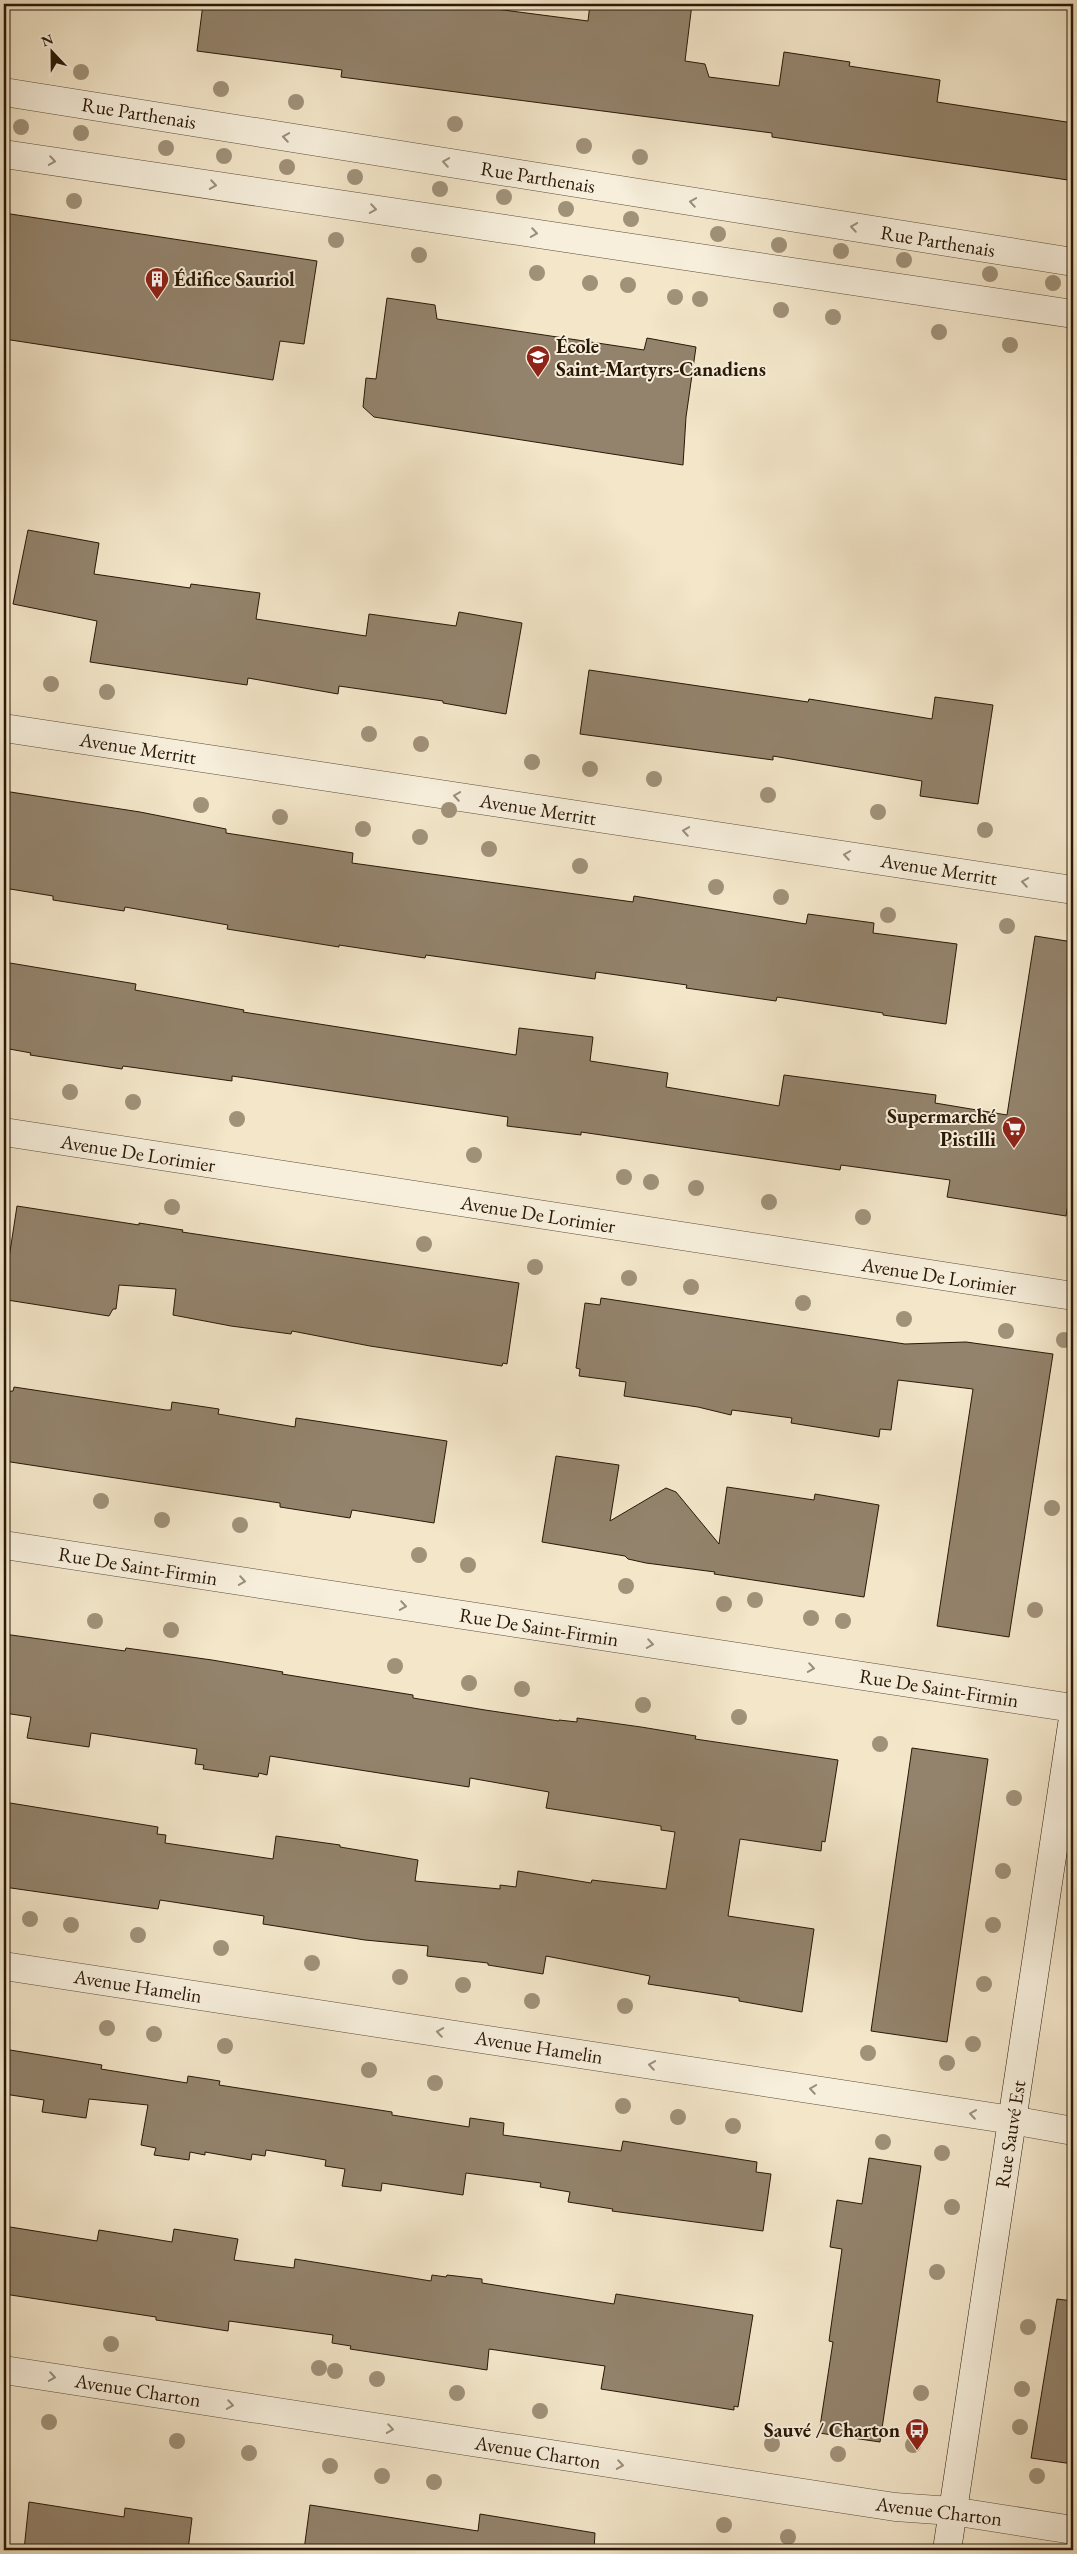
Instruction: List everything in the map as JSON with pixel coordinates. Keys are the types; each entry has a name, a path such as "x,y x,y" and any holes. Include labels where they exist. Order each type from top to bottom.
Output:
{"street":[{"name":"Rue Parthenais","path":"4,92 1073,262"},
{"path":"4,154 1073,314"},
{"name":"Avenue Merritt","path":"4,728 1073,890"},
{"name":"Avenue De Lorimier","path":"4,1132 1073,1296"},
{"name":"Rue De Saint-Firmin","path":"4,1545 1073,1708"},
{"name":"Rue Sauvé Est","path":"947,2550 1073,1718"},
{"name":"Avenue Hamelin","path":"4,1966 1012,2120 1073,2131"},
{"name":"Avenue Charton","path":"4,2370 895,2507 952,2511 1073,2530"}],"building":[{"path":"203,4 457,4 588,21 590,4 692,4 685,61 705,64 709,77 779,86 784,52 850,62 849,66 940,80 937,102 1073,123 1073,145 1068,180 772,137 772,133 341,77 342,70 197,51"},
{"name":"Édifice Sauriol","path":"4,213 317,261 304,344 280,341 273,380 4,339"},
{"path":"387,298 435,305 437,319 644,350 647,338 696,347 686,417 683,465 374,417 363,407 366,378 376,379"},
{"path":"28,530 99,543 94,574 190,588 191,584 260,593 256,619 366,636 369,614 456,626 459,612 522,623 506,714 443,703 443,701 339,686 338,694 248,678 247,685 90,662 97,621 13,604"},
{"path":"589,670 808,702 809,699 932,719 935,697 993,705 978,804 920,796 922,781 773,756 773,760 580,734"},
{"path":"4,791 140,812 226,829 226,833 353,853 352,863 633,902 634,896 806,924 808,914 874,923 873,933 957,944 946,1024 777,997 776,1001 686,988 687,985 596,972 595,979 426,955 425,958 339,945 339,947 227,929 228,925 125,907 124,911 53,900 53,896 4,888"},
{"path":"1035,936 1073,942 1073,1173 1066,1216 947,1197 950,1180 841,1165 840,1170 581,1132 581,1135 507,1126 508,1117 232,1076 232,1081 123,1066 122,1069 30,1055 31,1053 4,1048 4,962 136,984 135,990 244,1010 243,1012 516,1055 519,1028 593,1037 590,1061 668,1073 666,1087 779,1106 784,1075 936,1095 935,1103 1007,1115"},
{"path":"17,1206 139,1225 139,1223 183,1230 182,1232 519,1283 507,1364 503,1363 502,1366 370,1346 292,1331 291,1334 231,1326 173,1315 176,1289 119,1285 116,1309 113,1309 109,1316 7,1300 5,1284"},
{"path":"601,1298 905,1344 966,1342 1053,1354 1009,1637 937,1626 973,1389 898,1380 891,1430 880,1429 879,1437 791,1423 792,1418 732,1410 731,1415 698,1407 624,1396 626,1382 579,1376 580,1369 576,1368 585,1303 600,1305"},
{"path":"14,1387 166,1410 171,1410 172,1402 219,1409 218,1414 295,1427 296,1418 447,1441 434,1523 352,1510 350,1518 280,1507 280,1503 4,1461 4,1392 13,1391"},
{"path":"556,1456 619,1465 610,1521 666,1488 676,1492 719,1544 727,1487 814,1500 815,1494 879,1505 864,1597 714,1574 715,1572 646,1563 628,1559 625,1556 542,1542"},
{"path":"4,1634 125,1651 126,1648 212,1660 283,1672 282,1674 413,1695 413,1698 485,1710 559,1721 577,1722 577,1718 641,1727 696,1736 695,1739 838,1760 825,1842 822,1841 821,1851 740,1839 728,1916 814,1929 802,2012 739,2001 739,1998 648,1984 650,1976 546,1956 543,1974 488,1965 488,1963 427,1956 428,1946 365,1940 263,1924 264,1916 160,1900 158,1909 4,1887 4,1802 158,1827 157,1834 166,1835 165,1843 273,1859 276,1836 340,1845 340,1847 418,1860 415,1881 500,1889 500,1885 516,1887 518,1871 591,1883 592,1880 666,1889 675,1832 661,1830 661,1826 546,1808 549,1792 470,1778 469,1787 270,1756 267,1775 259,1773 258,1777 203,1769 204,1765 195,1764 197,1749 91,1733 89,1747 27,1738 31,1717 4,1713"},
{"path":"912,1748 988,1759 947,2042 871,2031"},
{"path":"4,2049 102,2065 101,2069 187,2083 188,2076 220,2081 219,2085 392,2112 392,2115 469,2127 470,2118 504,2123 503,2135 621,2151 623,2141 757,2162 756,2172 771,2174 763,2231 612,2211 613,2209 568,2202 570,2192 540,2187 541,2183 466,2173 463,2195 382,2183 381,2191 342,2186 345,2169 325,2166 326,2160 266,2150 265,2156 252,2154 251,2160 205,2152 205,2155 190,2152 189,2160 154,2155 156,2148 141,2145 148,2105 89,2099 86,2118 42,2112 44,2100 4,2094"},
{"path":"869,2158 921,2166 880,2442 819,2433 833,2342 829,2341 842,2249 830,2247 837,2200 862,2204"},
{"path":"4,2226 97,2241 99,2230 172,2242 174,2229 238,2239 234,2260 294,2268 295,2259 431,2281 432,2275 446,2277 447,2275 482,2279 482,2283 614,2304 616,2294 753,2315 738,2407 734,2406 734,2410 601,2389 605,2366 489,2349 487,2370 350,2349 351,2346 332,2343 333,2335 229,2321 228,2331 156,2320 156,2317 4,2294"},
{"path":"1057,2299 1073,2301 1073,2464 1031,2458"},
{"path":"29,2502 124,2517 125,2508 192,2518 188,2550 24,2550"},
{"path":"310,2505 478,2531 480,2514 595,2533 594,2550 304,2550"}],"place":[{"name":"Édifice Sauriol","path":"157,300"},
{"name":"École Saint-Martyrs-Canadiens","path":"538,378"},
{"name":"Supermarché Pistilli","path":"1014,1149"},
{"name":"Sauvé / Charton","path":"917,2451"}]}
